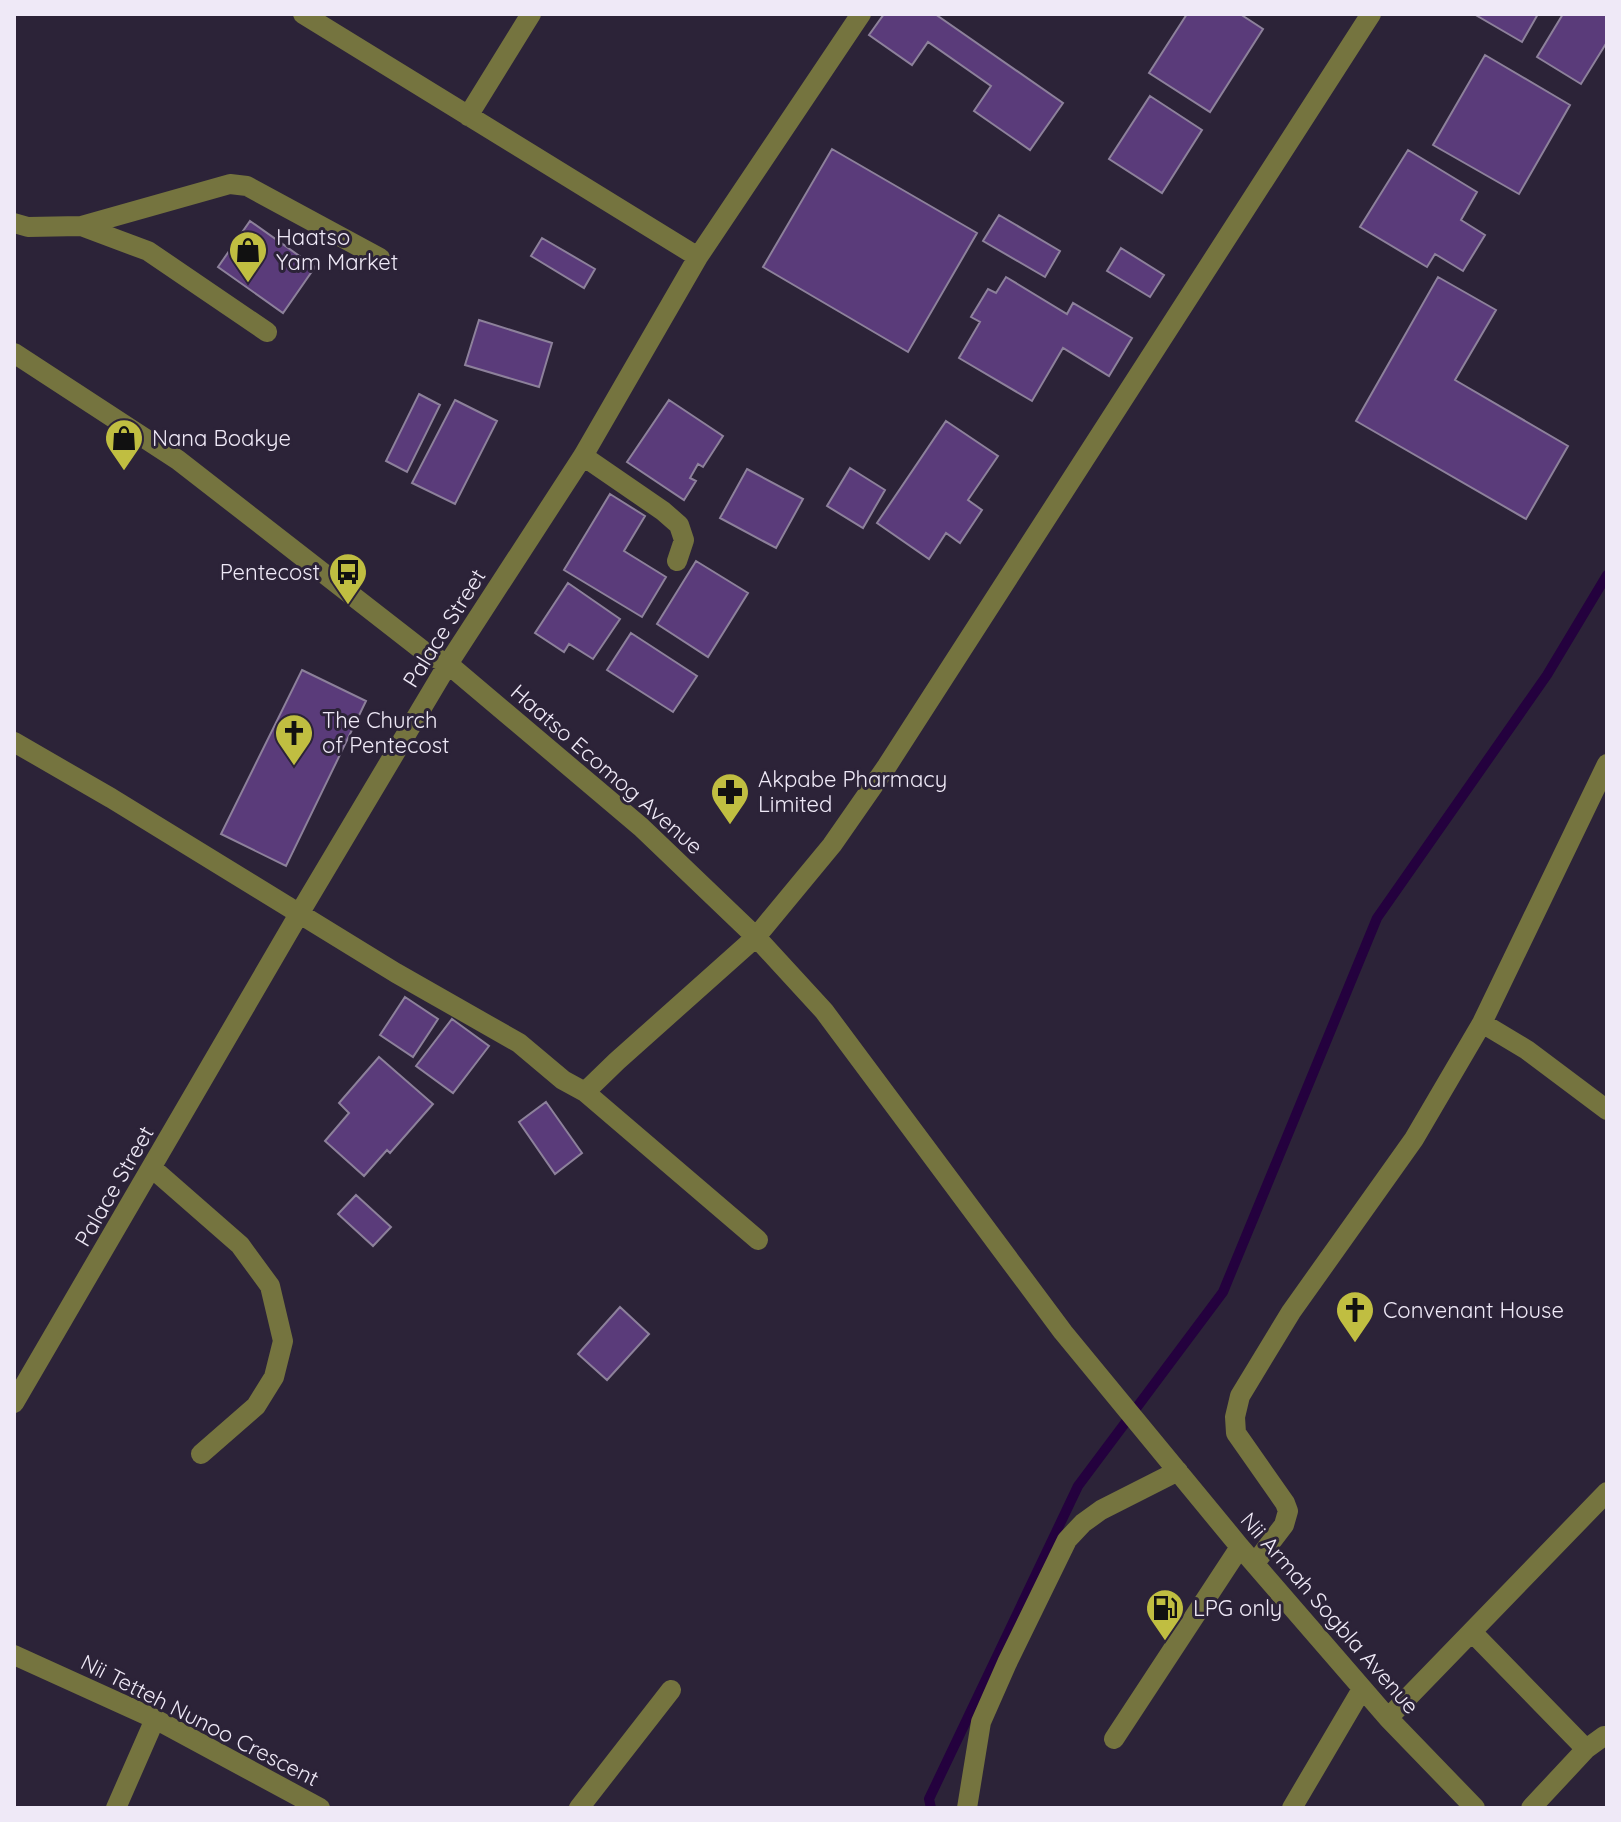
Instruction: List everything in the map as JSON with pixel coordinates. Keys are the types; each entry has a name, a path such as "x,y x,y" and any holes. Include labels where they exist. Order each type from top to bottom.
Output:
{"street":[{"path":"303,14 698,257"},
{"path":"468,116 531,14"},
{"name":"Palace Street","path":"14,1403 448,664 583,456 698,257 861,14"},
{"path":"585,1092 756,937 832,845 887,766 1371,14"},
{"path":"14,223 28,227 81,226 230,184 247,186 380,258"},
{"path":"81,226 148,251 267,332"},
{"name":"Haatso Ecomog Avenue","path":"14,353 178,460 426,653 448,664 641,827 697,879 824,1011 1063,1332 1156,1443"},
{"path":"583,456 679,525 684,540 677,561"},
{"path":"14,742 396,973 519,1043 563,1080 585,1092 758,1240"},
{"path":"1255,1563 1284,1525 1288,1511 1236,1433 1235,1417 1240,1396 1291,1312 1414,1139 1482,1023 1607,764"},
{"path":"1482,1023 1527,1050 1607,1110"},
{"path":"152,1168 240,1245 270,1286 283,1341 274,1377 256,1406 201,1454"},
{"name":"Nii Armah Sogbla Avenue","path":"1156,1443 1362,1689 1475,1808"},
{"path":"967,1808 981,1722 1067,1540 1101,1510 1178,1471"},
{"path":"1388,1718 1607,1492"},
{"path":"1114,1739 1240,1547"},
{"path":"1472,1632 1586,1749"},
{"name":"Nii Tetteh Nunoo Crescent","path":"14,1655 155,1719 320,1808"},
{"path":"1292,1808 1362,1689"},
{"path":"579,1808 671,1690"},
{"path":"116,1808 155,1719"},
{"path":"1531,1808 1586,1749 1607,1736"}],"building":[{"path":"884,14 935,14 1063,103 1030,150 974,111 991,86 928,42 912,65 869,35"},
{"path":"1187,14 1240,14 1263,29 1210,112 1149,73"},
{"path":"1474,14 1538,14 1522,42"},
{"path":"1563,14 1607,14 1607,42 1581,84 1537,57"},
{"path":"1485,55 1570,105 1519,194 1433,145"},
{"path":"1150,96 1202,130 1162,193 1109,159"},
{"path":"832,149 977,233 908,352 763,267"},
{"path":"1408,150 1477,192 1461,220 1485,235 1463,271 1435,254 1427,267 1360,227"},
{"path":"999,215 1060,251 1045,277 983,241"},
{"path":"250,221 315,267 283,313 218,267"},
{"path":"542,238 595,269 584,288 531,256"},
{"path":"1121,248 1164,275 1150,297 1107,271"},
{"path":"1006,277 1067,314 1073,303 1132,338 1109,376 1063,348 1032,401 959,358 980,322 971,317 988,289 996,293"},
{"path":"1438,277 1496,310 1455,380 1568,446 1526,519 1356,421"},
{"path":"479,320 552,343 539,387 465,365"},
{"path":"419,394 440,405 407,472 386,461"},
{"path":"455,400 497,421 455,504 412,483"},
{"path":"669,400 723,436 703,467 698,464 690,478 696,481 684,500 627,462"},
{"path":"946,421 998,456 968,500 982,510 960,543 946,533 929,559 877,523"},
{"path":"850,468 885,490 863,528 827,506"},
{"path":"747,469 803,499 776,548 720,518"},
{"path":"610,494 645,516 624,551 666,577 642,617 564,570"},
{"path":"696,561 748,593 708,657 657,624"},
{"path":"568,583 620,619 593,659 569,644 564,652 535,633"},
{"path":"631,633 697,676 673,712 607,670"},
{"name":"The Church of Pentecost","path":"302,670 366,701 286,866 221,834"},
{"path":"405,997 438,1019 413,1057 380,1035"},
{"path":"452,1019 489,1046 453,1093 416,1066"},
{"path":"379,1057 433,1104 390,1153 387,1150 364,1176 325,1141 349,1113 339,1103"},
{"path":"546,1102 582,1153 555,1174 519,1122"},
{"path":"356,1195 391,1227 373,1246 338,1214"},
{"path":"620,1307 649,1334 607,1380 578,1354"}],"waterway":[{"path":"931,1808 929,1799 1078,1486 1223,1292 1377,918 1547,675 1607,575"}],"place":[{"name":"Haatso Yam Market","path":"248,284"},
{"name":"Nana Boakye","path":"124,472"},
{"name":"Pentecost","path":"348,606"},
{"name":"The Church of Pentecost","path":"294,767"},
{"name":"Akpabe Pharmacy Limited","path":"730,826"},
{"name":"Convenant House","path":"1355,1344"},
{"name":"LPG only","path":"1165,1642"}]}
